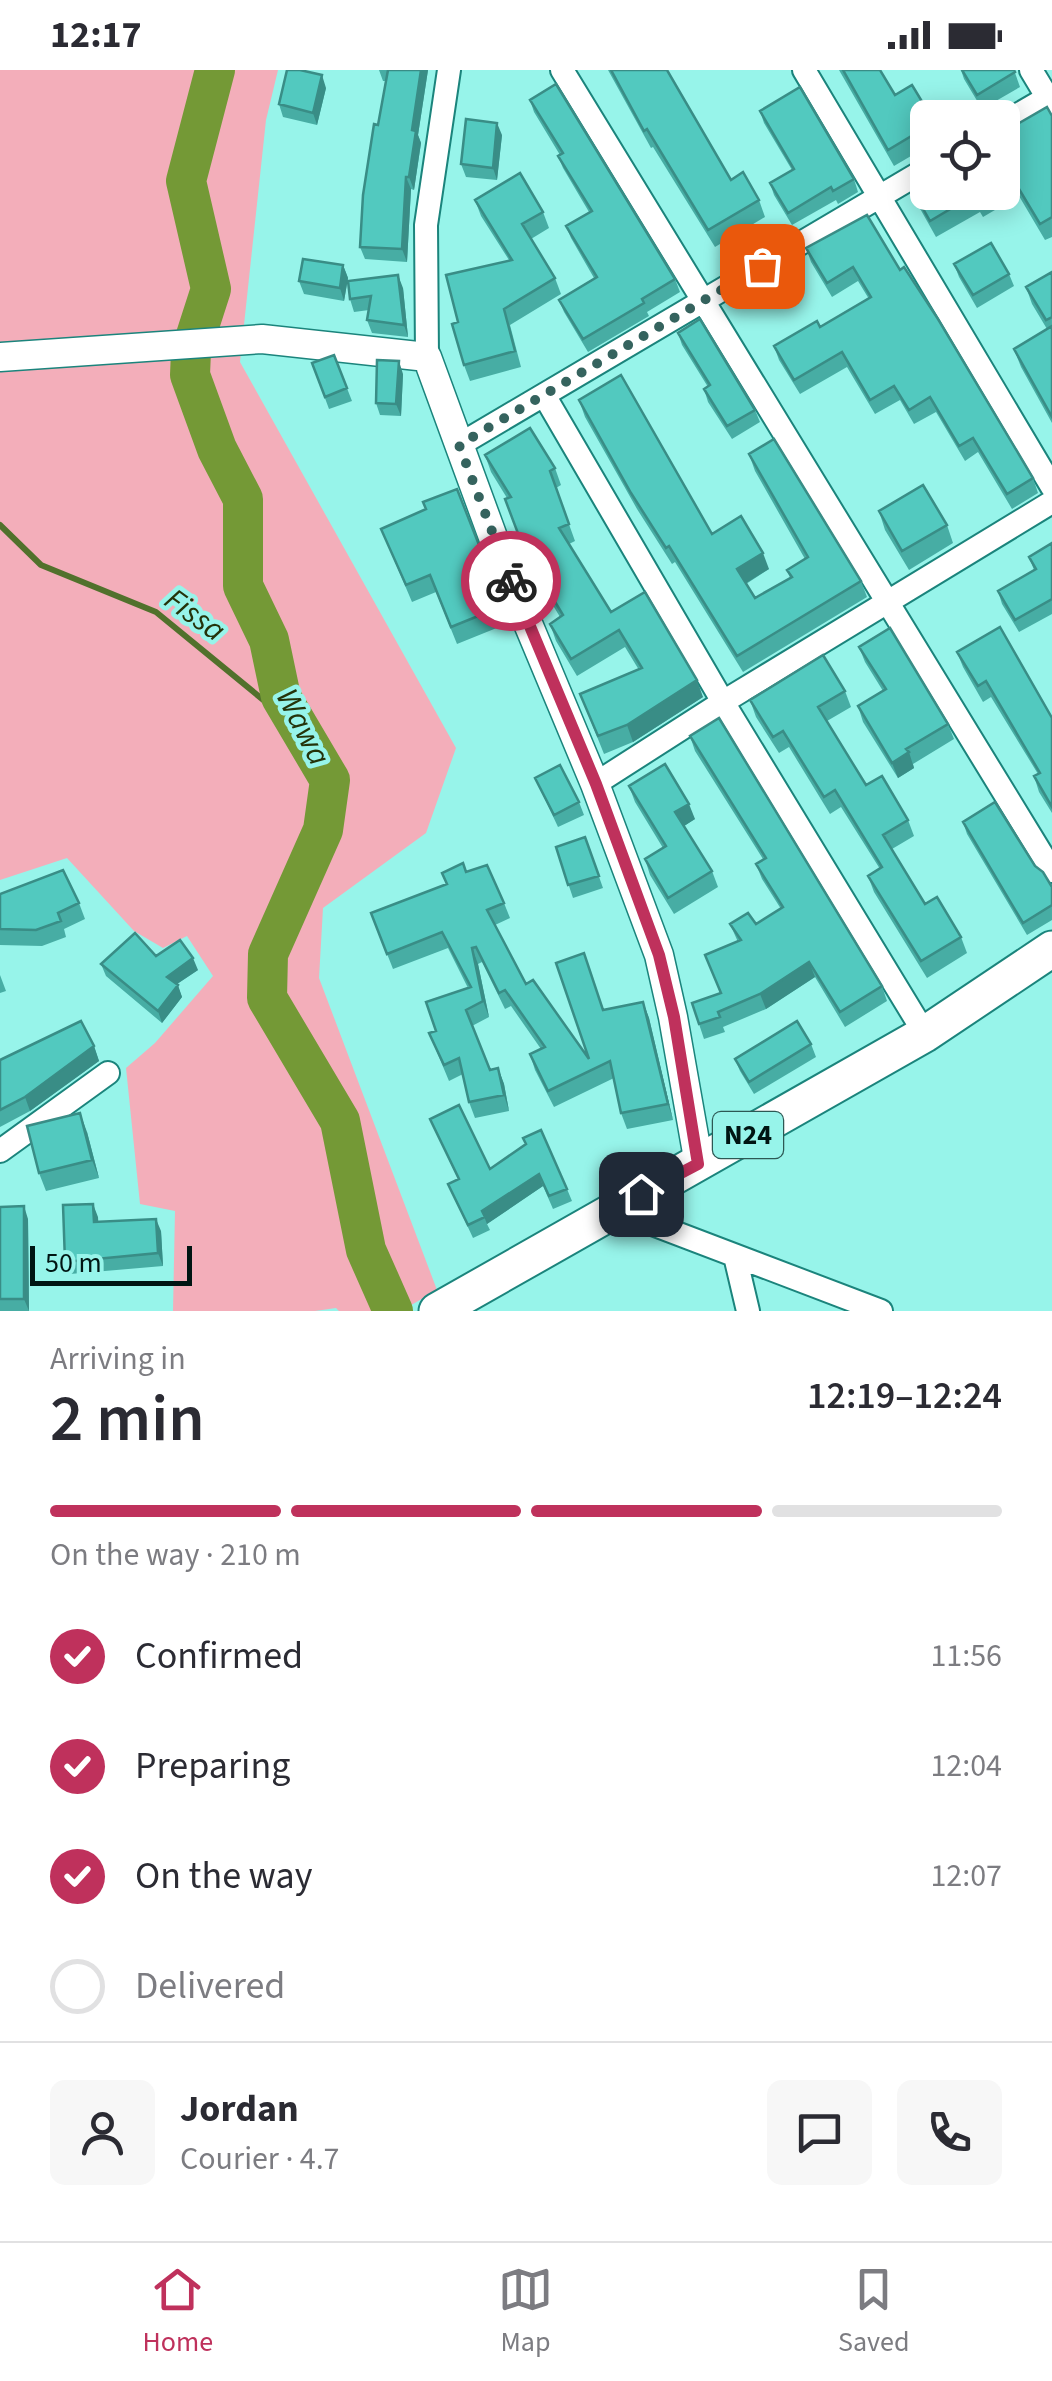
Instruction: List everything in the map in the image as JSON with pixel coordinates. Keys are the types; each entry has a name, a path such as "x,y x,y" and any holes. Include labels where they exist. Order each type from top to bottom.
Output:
{"main road":[{"name":"N24","path":"437,1311 925,1034 1052,949"}],"street":[{"path":"449,70 426,225 427,358 502,558 596,784 659,955 674,1017 698,1164"},
{"path":"562,70 1052,871"},
{"path":"804,70 1052,488"},
{"path":"1020,115 1051,99 1031,70"},
{"path":"459,445 910,179"},
{"path":"0,357 224,342 298,342 427,358"},
{"path":"544,395 723,702 925,1034"},
{"path":"596,784 1052,502"},
{"path":"0,1151 108,1073"},
{"path":"612,1209 881,1311"},
{"path":"735,1256 748,1311"}],"shaded area":[{"path":"0,70 278,70 266,120 240,362 456,748 426,833 323,908 319,978 437,1290 401,1311 173,1311 175,1211 140,1204 126,1068 155,1043 213,976 187,936 163,948 134,931 67,858 0,880"}],"building":[{"path":"287,70 322,75 313,113 279,104"},
{"path":"388,70 421,70 412,130 416,131 406,177 402,249 360,247 374,124 378,125"},
{"path":"611,70 667,70 731,180 743,172 759,200 708,230 647,129 644,131"},
{"path":"843,70 880,70 895,95 912,85 921,100 910,100 910,137 888,150"},
{"path":"962,70 1014,70 1015,72 977,95"},
{"path":"556,84 675,279 642,299 644,303 583,339 559,300 597,277 566,226 592,211 530,100"},
{"path":"800,87 854,179 833,191 831,187 788,213 770,183 794,169 760,111"},
{"path":"1047,107 1052,116 1052,217 1040,224 1020,191 1020,123"},
{"path":"466,119 497,123 493,168 461,164"},
{"path":"520,173 543,212 522,224 555,278 504,309 515,351 464,365 452,324 458,322 446,275 512,260 475,200"},
{"path":"924,210 949,210 930,221"},
{"path":"867,215 900,270 904,267 938,319 1033,478 1007,494 973,438 959,446 930,397 909,410 894,386 870,400 842,352 794,380 774,346 817,321 820,327 871,297 853,267 827,283 806,248"},
{"path":"991,243 1009,274 973,295 954,264"},
{"path":"303,259 343,265 340,288 299,281"},
{"path":"1052,272 1052,317 1046,320 1026,287"},
{"path":"398,275 404,325 367,320 371,296 350,299 348,281"},
{"path":"700,319 755,410 727,426 704,389 710,385 678,333"},
{"path":"1052,326 1052,417 1014,349"},
{"path":"334,355 347,388 325,397 312,363"},
{"path":"377,360 399,361 396,404 376,403"},
{"path":"621,375 712,534 741,516 763,553 737,569 755,598 792,577 787,570 808,557 749,454 774,439 861,581 737,656 631,493 579,400"},
{"path":"530,428 555,468 550,471 569,524 559,528 611,612 645,592 697,680 627,725 598,736 580,694 642,668 619,630 571,659 550,624 563,615 525,552 505,499 511,497 485,455"},
{"path":"923,485 947,525 902,551 879,511"},
{"path":"457,489 503,606 451,627 430,575 406,585 381,529 426,509 423,502"},
{"path":"1052,543 1052,599 1015,620 998,591 1036,569 1029,557"},
{"path":"1000,627 1052,718 1052,807 1034,776 1040,773 986,681 978,686 957,652"},
{"path":"890,628 948,724 906,749 909,752 892,763 858,706 886,689 859,647"},
{"path":"823,655 845,691 818,707 866,785 882,776 908,820 883,835 925,904 937,897 961,937 921,961 868,876 882,867 835,790 824,797 783,731 773,737 750,700"},
{"path":"719,718 882,986 840,1012 809,962 760,994 718,1012 720,1017 699,1024 692,1003 721,993 705,955 741,940 730,924 748,913 756,924 783,907 756,864 766,858 690,736"},
{"path":"665,764 689,804 675,812 712,871 668,898 645,859 666,846 629,786"},
{"path":"560,765 579,802 554,815 535,778"},
{"path":"995,802 1052,887 1052,905 1023,923 963,822"},
{"path":"585,837 599,876 568,885 556,847"},
{"path":"463,863 466,872 487,865 504,903 487,910 526,984 533,980 589,1059 556,963 584,953 603,1010 643,1002 668,1104 621,1113 610,1061 548,1091 530,1054 545,1047 505,990 499,993 476,947 472,948 483,1001 466,1010 490,1070 498,1068 504,1095 469,1102 459,1058 444,1065 429,1033 436,1031 426,1002 471,987 442,932 387,954 371,913 447,884 442,873"},
{"path":"63,870 79,903 58,913 61,921 36,930 0,929 0,894"},
{"path":"135,933 156,956 180,940 193,958 167,977 178,985 158,1011 101,964"},
{"path":"81,1021 94,1046 25,1097 0,1110 0,1060"},
{"path":"797,1021 811,1044 749,1082 735,1059"},
{"path":"459,1105 490,1169 526,1144 523,1138 541,1130 567,1189 549,1196 539,1174 482,1211 485,1217 468,1225 448,1184 459,1179 430,1119"},
{"path":"80,1113 92,1160 39,1173 27,1126"},
{"path":"93,1204 94,1222 156,1219 158,1253 65,1262 63,1205"},
{"path":"24,1206 24,1299 0,1299 0,1207"}],"waterway":[{"name":"Wawa","path":"215,70 186,181 211,289 191,351 190,375 217,449 243,499 243,586 269,640 281,697 330,780 323,830 268,954 267,998 340,1121 366,1250 393,1311"},
{"name":"Fissa","path":"0,525 41,565 156,612 300,730"}],"way so far":[{"path":"511,581 459,445 762,266"}],"route":[{"path":"511,581 596,784 659,955 674,1017 698,1164 641,1194"}]}
